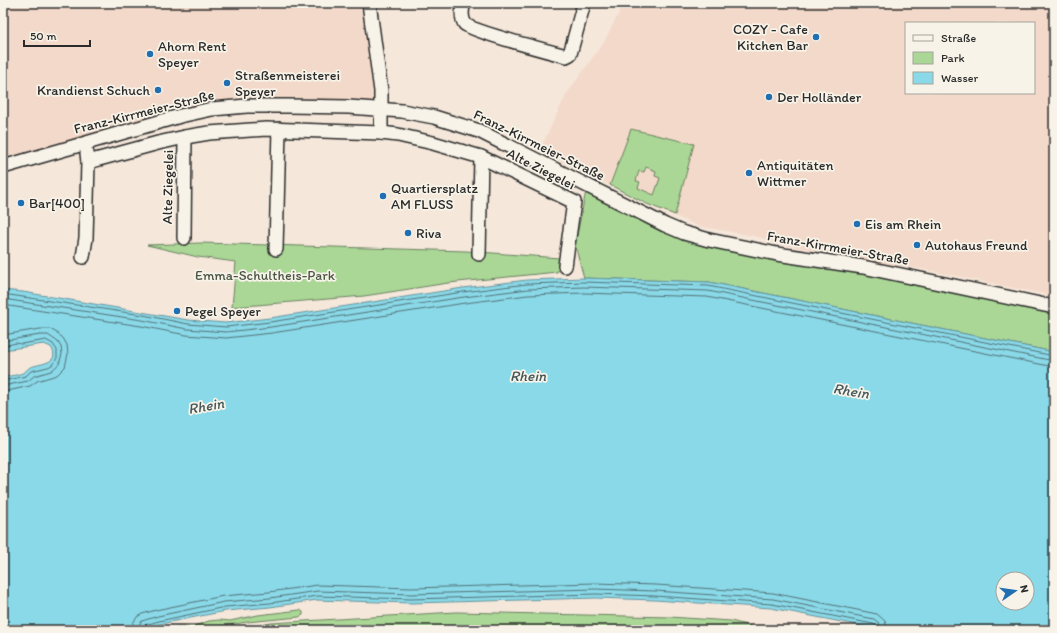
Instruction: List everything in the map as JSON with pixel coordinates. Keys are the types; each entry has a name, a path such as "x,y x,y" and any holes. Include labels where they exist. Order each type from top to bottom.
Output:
{"street":[{"path":"368,3 381,91 381,133"},
{"path":"464,3 462,17 464,22 469,27 566,56 570,54 584,3"},
{"name":"Franz-Kirrmeier-Straße","path":"3,167 180,116 212,109 247,106 288,106 402,111 434,117 479,131 665,225 684,233 709,240 777,254 863,267 1054,307"},
{"path":"276,248 279,129"},
{"name":"Alte Ziegelei","path":"88,162 185,137 249,130 279,129 398,135 433,143 481,157 574,202 565,266"},
{"name":"Alte Ziegelei","path":"184,238 185,137"},
{"path":"83,257 86,238 88,162 86,143"},
{"path":"479,254 481,157"},
{"path":"574,202 581,182"}],"shaded area":[{"path":"3,3 364,3 375,104 352,104 269,98 236,99 200,105 3,161"},
{"path":"622,3 1054,3 1054,296 922,269 880,263 786,245 754,236 698,226 647,204 540,150 566,95 604,42 618,15"}],"green space":[{"path":"631,129 694,144 675,215 647,204 610,185","holes":["646,167 656,171 655,176 660,178 654,195 638,188 640,182 636,181 639,171 644,172"]},
{"path":"586,191 662,229 1054,313 1054,352 709,282 584,278 575,245"},
{"name":"Emma-Schultheis-Park","path":"201,243 466,251 559,258 564,262 557,272 448,283 364,296 232,307 236,262 198,257 147,245"},
{"path":"300,610 303,612 303,615 299,617 247,622 198,630 168,630 194,626 209,621 230,621 258,615"},
{"path":"456,612 670,617 731,621 765,630 237,630 271,623"}],"water":[{"name":"Rhein","path":"584,278 709,282 1054,352 1054,630 873,630 872,628 771,608 655,600 596,598 411,603 317,600 270,607 226,611 160,624 140,630 3,630 3,377 20,374 25,372 28,368 47,362 51,360 54,353 51,347 44,344 3,350 3,290 23,292 188,320 225,323 270,318 463,288 527,280"}],"place":[{"name":"COZY - Cafe Kitchen Bar","path":"816,37"},
{"name":"Ahorn Rent Speyer","path":"150,54"},
{"name":"Straßenmeisterei Speyer","path":"227,83"},
{"name":"Krandienst Schuch","path":"158,90"},
{"name":"Der Holländer","path":"769,97"},
{"name":"Antiquitäten Wittmer","path":"749,173"},
{"name":"Quartiersplatz AM FLUSS","path":"383,196"},
{"name":"Bar[400]","path":"21,203"},
{"name":"Eis am Rhein","path":"857,224"},
{"name":"Riva","path":"408,233"},
{"name":"Autohaus Freund","path":"917,245"},
{"name":"Pegel Speyer","path":"177,311"}]}
